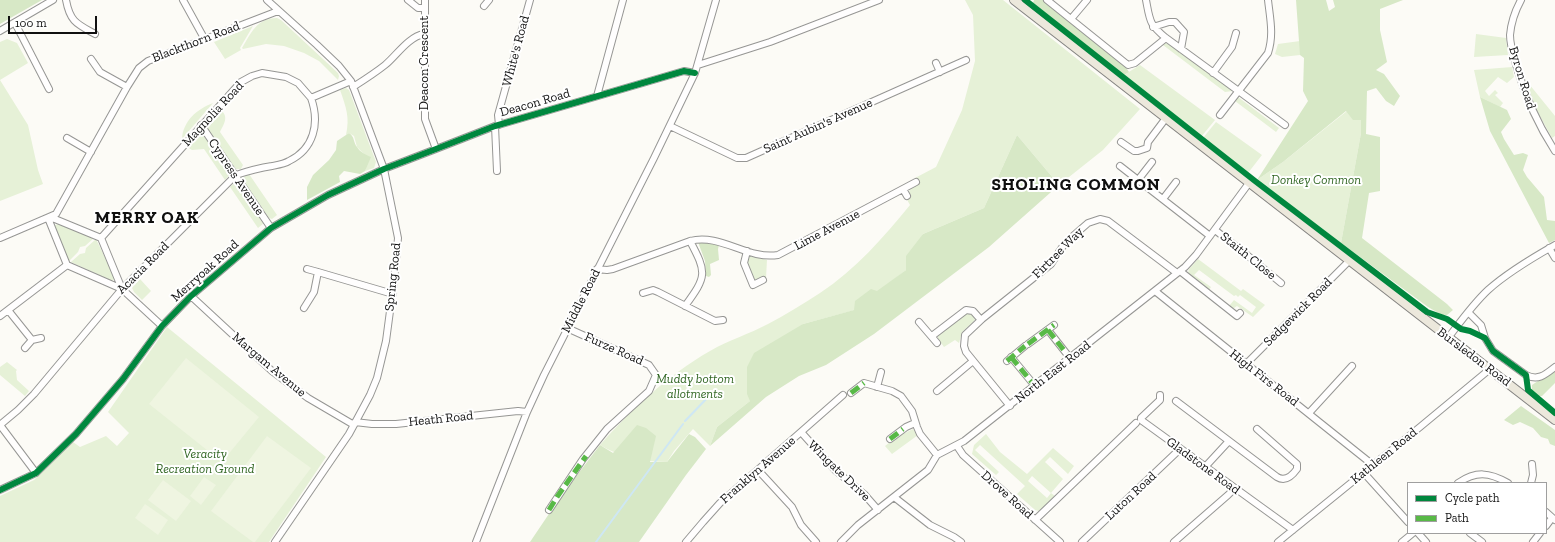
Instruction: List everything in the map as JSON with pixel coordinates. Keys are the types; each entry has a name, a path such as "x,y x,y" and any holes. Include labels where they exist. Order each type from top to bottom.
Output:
{"main road":[{"name":"Bursledon Road","path":"1014,0 1555,420"}],"street":[{"path":"0,31 53,0"},
{"path":"66,0 68,13 78,25 95,34"},
{"path":"183,0 204,38"},
{"path":"408,0 418,8 424,8"},
{"name":"Deacon Crescent","path":"425,0 425,119 436,149"},
{"path":"484,6 489,0"},
{"name":"White's Road","path":"497,171 498,115 530,0"},
{"path":"597,96 623,0"},
{"name":"Middle Road","path":"476,542 527,412 544,375 670,126 695,73 716,0"},
{"path":"698,65 774,40 879,0"},
{"path":"1047,0 1128,65 1135,64 1166,38"},
{"path":"1071,19 1087,0"},
{"path":"1146,0 1153,27 1285,125"},
{"path":"1220,115 1268,53 1272,42 1268,0"},
{"name":"Byron Road","path":"1521,0 1513,17 1511,29 1512,50 1530,107 1538,124 1555,151"},
{"name":"Spring Road","path":"271,1 278,11 339,66 351,81 384,169 398,238 393,294 386,342 377,378 355,424 275,542"},
{"name":"Blackthorn Road","path":"0,238 56,214 127,87 139,68 148,60 278,11"},
{"path":"1153,27 1175,22 1184,32 1181,49"},
{"path":"15,23 49,89"},
{"path":"353,87 386,64 418,35 424,34"},
{"path":"1214,73 1232,47 1236,34"},
{"path":"91,59 100,72 127,87"},
{"name":"Saint Aubin's Avenue","path":"670,126 737,158 746,158 966,60"},
{"path":"936,63 940,72"},
{"name":"Deacon Road","path":"384,169 497,126 684,71 695,73"},
{"name":"Magnolia Road","path":"101,238 201,125 242,82 252,76 262,73 286,77 298,83 311,98"},
{"path":"311,98 351,81"},
{"name":"Acacia Road","path":"0,425 34,394 122,289 236,175 288,162 301,154 312,136 315,125 315,110 311,98"},
{"path":"1121,142 1134,151 1147,148 1148,142 1166,118"},
{"name":"Cypress Avenue","path":"201,125 271,228"},
{"path":"67,138 90,152"},
{"path":"1138,180 1152,162"},
{"path":"1120,166 1210,236"},
{"name":"Merryoak Road","path":"0,490 36,473 76,434 123,380 162,326 191,296 271,228 326,196 384,169"},
{"name":"Lime Avenue","path":"597,269 613,269 702,238 765,256 777,255 784,253 916,182"},
{"path":"1163,199 1176,182"},
{"name":"North East Road","path":"937,455 957,446 1010,406 1179,272 1192,259 1249,183"},
{"path":"903,189 907,196"},
{"path":"49,218 101,238 122,289"},
{"path":"49,218 67,265 122,289 162,326"},
{"name":"Firtree Way","path":"1010,406 964,349 964,338 968,331 1051,264 1065,243 1094,220 1100,219 1110,223 1179,272 1237,316 1240,313"},
{"name":"Staith Close","path":"1214,230 1280,283"},
{"path":"684,306 696,291 703,278 701,262 690,241"},
{"path":"1448,338 1468,312 1489,289 1555,244"},
{"path":"1549,248 1555,258"},
{"path":"747,251 744,262 753,285 763,280"},
{"name":"Sedgewick Road","path":"1246,364 1349,261"},
{"path":"0,316 67,265"},
{"path":"307,269 393,294"},
{"path":"304,308 314,292 318,272"},
{"path":"643,293 653,290 715,321 723,320"},
{"name":"High Firs Road","path":"1155,291 1373,465"},
{"name":"Margam Avenue","path":"191,296 272,370 308,398 355,424"},
{"path":"8,310 32,340"},
{"path":"932,336 966,310 973,311 981,320"},
{"path":"1468,312 1481,325 1487,344 1493,351 1526,375 1532,378 1539,378 1555,367"},
{"path":"920,322 937,343"},
{"path":"1035,386 1009,359 1054,325"},
{"name":"Furze Road","path":"549,510 586,456 607,429 649,391 656,375 649,365 568,328"},
{"path":"1048,330 1070,358"},
{"path":"25,348 32,340 40,338"},
{"path":"937,390 973,361"},
{"path":"1309,413 1352,366"},
{"name":"Kathleen Road","path":"1278,542 1490,369"},
{"path":"877,387 881,372"},
{"path":"841,542 858,525 928,470 937,455 923,437 912,411 900,396 892,391 864,383 851,393"},
{"name":"Franklyn Avenue","path":"686,542 715,508 843,395"},
{"name":"Gladstone Road","path":"1160,395 1160,400 1141,418 1141,420 1293,530"},
{"path":"1176,401 1280,479 1287,478 1297,469 1297,464 1257,429"},
{"path":"835,402 840,408"},
{"name":"Heath Road","path":"355,424 396,424 518,411 527,412"},
{"path":"890,439 906,427 916,423"},
{"path":"1035,520 1136,423"},
{"path":"0,425 36,473"},
{"name":"Wingate Drive","path":"800,432 833,468 864,494 878,510"},
{"path":"1205,467 1229,441"},
{"name":"Drove Road","path":"957,446 963,455 1060,542"},
{"name":"Luton Road","path":"1082,542 1180,449"},
{"path":"1531,482 1533,475 1532,464"},
{"path":"758,470 792,507 801,525 816,542"},
{"path":"1364,473 1407,520"},
{"path":"1460,482 1471,476 1485,474 1496,476 1506,482"},
{"path":"1174,542 1234,488"},
{"path":"894,497 933,527 961,542"},
{"path":"1402,542 1412,534"},
{"path":"1419,534 1426,542"},
{"path":"1471,534 1482,542"},
{"path":"1533,542 1539,534"}],"green space":[{"path":"0,0 42,0 0,24"},
{"name":"Muddy bottom allotments","path":"965,0 1003,0 1140,109 1103,150 1059,185 1017,135 984,208 923,234 906,270 855,310 803,324 750,401 717,427 710,446 693,429 674,451 667,462 650,461 624,456 600,445 625,418 651,394 695,360 717,347 761,328 781,317 833,284 868,252 910,205 906,198 910,195 910,188 918,183 915,178 936,167 962,110 975,61 973,15"},
{"path":"1034,0 1044,0 1123,63 1129,72 1124,75 1033,3"},
{"path":"1296,0 1326,0 1329,11 1335,7 1333,0 1403,0 1380,9 1380,30 1387,62 1376,70 1384,74 1400,96 1394,106 1386,101 1376,88 1367,91 1366,134 1380,137 1380,191 1369,193 1362,238 1447,304 1453,310 1447,315 1442,315 1428,307 1341,243 1361,133 1361,120 1353,120 1346,111 1283,162 1257,180 1308,101 1303,91 1304,58 1300,55"},
{"path":"277,18 338,73 338,80 319,61 304,53 284,46 266,44 242,48 255,27 264,21"},
{"path":"253,26 240,48 241,50 225,59 214,42"},
{"path":"1476,34 1506,38 1508,55 1474,57"},
{"path":"7,39 17,43 28,63 0,80 0,42"},
{"path":"1300,41 1300,55 1282,57 1275,54 1278,44"},
{"path":"1165,43 1169,44 1233,91 1225,92 1163,45"},
{"path":"1140,65 1215,120 1201,137 1124,75"},
{"path":"1512,67 1514,77 1507,83 1498,77 1485,91 1489,96 1495,90 1498,93 1495,95 1503,103 1500,107 1480,97 1474,70"},
{"path":"1525,79 1555,116 1555,136 1552,138 1535,107"},
{"path":"0,80 28,125 38,170 43,184 0,201"},
{"path":"346,88 349,90 376,162 374,168 365,171 366,167 363,153 357,147 354,136 349,133 346,135 348,123 347,112 340,90"},
{"path":"1238,97 1279,128 1276,132 1235,101"},
{"path":"1480,97 1507,110 1511,119 1501,132 1504,139 1514,155 1523,153 1528,155 1523,170 1544,197 1547,220 1555,221 1555,240 1549,243 1490,131"},
{"path":"213,103 182,139 185,127 192,116 196,112"},
{"path":"221,110 225,115 225,118 220,132 243,165 241,169 235,169 207,128"},
{"name":"Donkey Common","path":"1347,111 1361,120 1361,133 1341,243 1257,180 1283,162"},
{"path":"1216,122 1262,155 1248,173 1203,138"},
{"path":"349,133 358,149 371,157 365,171 360,174 344,171 339,176 340,182 307,200 307,187 313,175 329,160 336,150 337,141"},
{"path":"198,134 204,134 229,171 230,174 225,180 204,149 192,150 187,147"},
{"path":"1017,135 1059,185 989,247 874,334 826,365 799,376 766,397 710,446 717,427 750,401 747,394 747,367 754,353 803,324 854,310 855,301 871,289 877,291 906,270 906,256 923,234 984,208"},
{"path":"249,174 277,215 272,219 269,218 244,182 244,177"},
{"path":"233,184 238,185 264,223 258,228 230,187"},
{"path":"59,224 94,238 85,246 80,247 78,252 69,261 55,228 55,225"},
{"path":"96,239 115,278 112,281 71,262 80,254 85,253 86,248"},
{"path":"705,241 719,245 719,260 710,264 711,275 709,277 706,276 705,261 698,242"},
{"path":"750,256 767,260 766,278 759,281 753,279 746,263 747,258"},
{"path":"1198,259 1241,291 1243,289 1265,305 1253,317 1237,306 1231,308 1229,306 1234,300 1252,313 1256,307 1240,295 1238,297 1236,295 1234,296 1199,270 1194,275 1211,287 1209,290 1189,275 1189,269"},
{"path":"140,279 151,291 142,300 132,288"},
{"path":"967,313 973,314 975,320 962,332 959,343 955,340 944,347 938,339 938,334"},
{"name":"Veracity Recreation Ground","path":"167,327 326,457 269,542 0,542 0,496 34,480 73,442 80,447 106,436 117,446 129,433 108,412"},
{"path":"186,358 259,417 222,462 149,404"},
{"path":"7,362 17,370 17,380 29,391 25,396 0,375 0,367"},
{"path":"1555,370 1555,383 1542,396 1532,393 1532,385"},
{"path":"1521,406 1555,430 1555,446 1550,444 1548,439 1541,437 1533,428 1520,422 1513,425 1504,420"},
{"path":"637,425 646,428 656,436 650,462 667,462 689,434 695,437 706,449 639,542 530,542 561,496 600,445 613,453"},
{"path":"913,429 918,435 892,454 885,446 903,432 905,433"},
{"path":"986,434 1000,452 1027,474 1053,448 1074,466 1068,474 1050,457 1045,462 1063,479 1051,493 1055,496 1039,511 1035,510 1017,494 1025,486 980,445 975,450 999,472 996,475 972,454 974,445","holes":["1032,476 1051,493 1047,498 1028,481"]},
{"path":"267,436 311,468 255,542 253,542 211,511"},
{"path":"204,477 216,485 201,505 190,496"},
{"path":"163,480 191,501 176,521 148,500"},
{"path":"145,504 168,520 158,535 135,518"}],"waterway":[{"path":"685,421 711,394"},
{"path":"596,542 683,424"}],"marked path":[{"path":"1028,344 1054,325"},
{"path":"1048,330 1070,358"},
{"path":"1007,361 1025,346"},
{"path":"1011,357 1035,386"},
{"path":"851,393 864,383"},
{"path":"890,439 903,429"},
{"path":"549,510 586,456"}],"cycle path":[{"path":"1025,0 1255,181 1427,312 1447,319 1461,329 1470,331 1485,338 1493,351 1526,375 1528,390 1555,413"},
{"path":"0,490 36,473 76,434 123,379 162,326 191,296 271,228 328,195 384,169 495,126 684,71 695,73"}],"district":[{"name":"SHOLING COMMON","path":"1076,185"},
{"name":"MERRY OAK","path":"147,218"}]}
